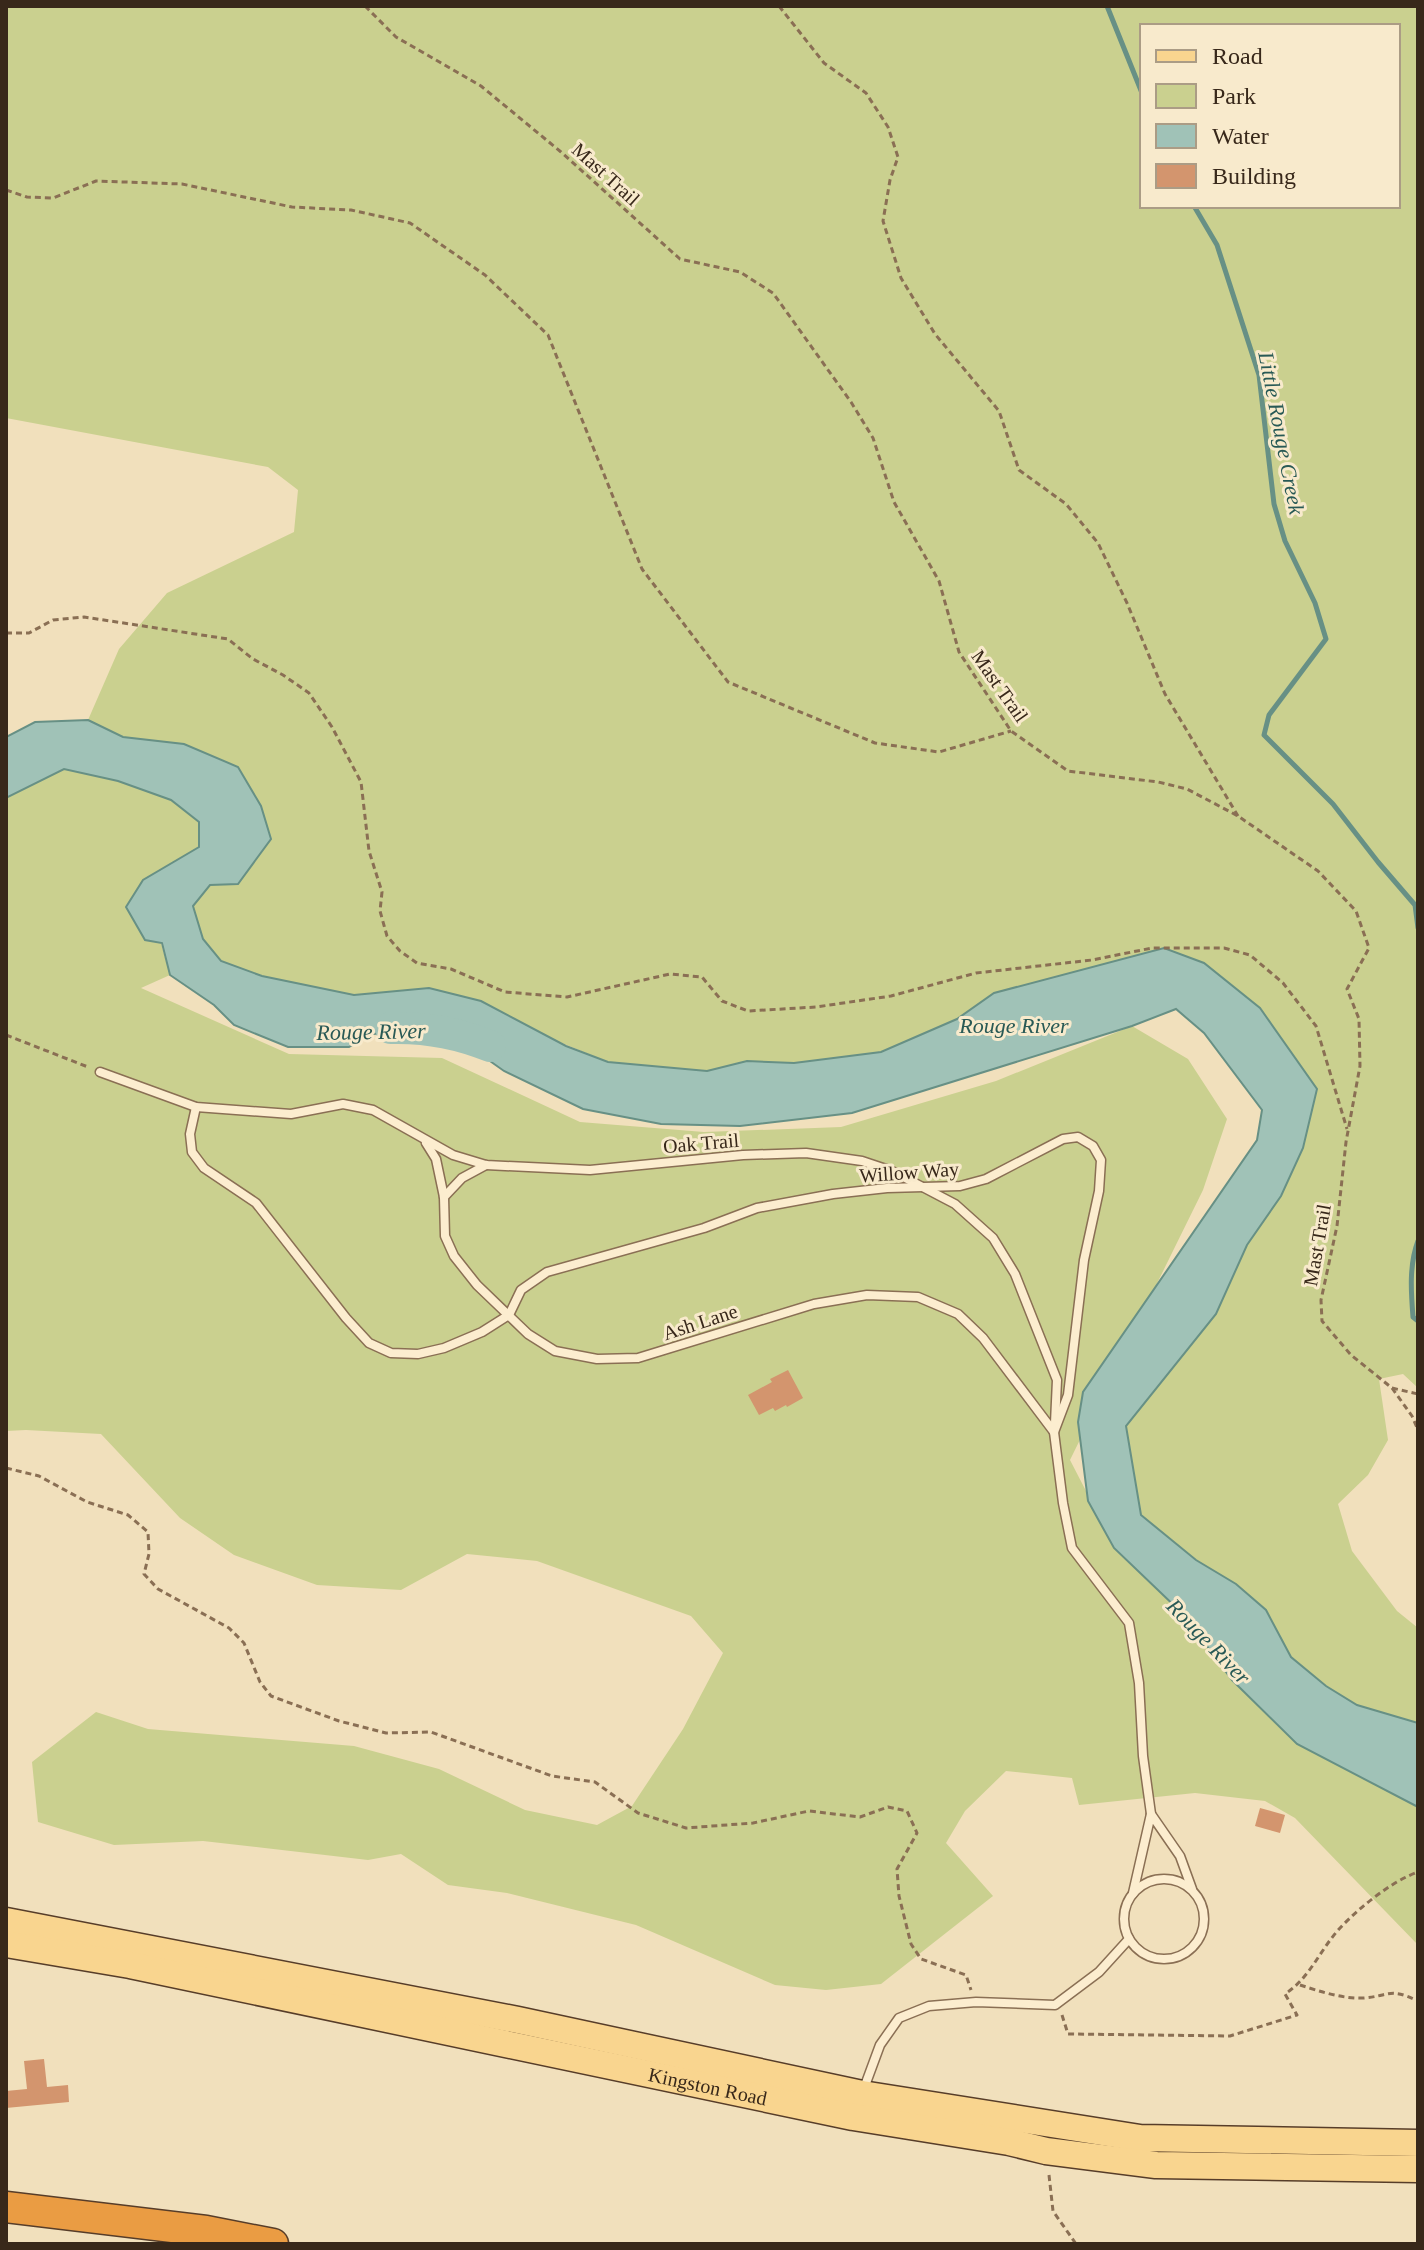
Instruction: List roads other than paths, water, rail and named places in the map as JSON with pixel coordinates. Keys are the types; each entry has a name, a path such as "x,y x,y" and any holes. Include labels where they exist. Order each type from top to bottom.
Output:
{"highway":[{"path":"6,2207 206,2231 273,2244"}],"main road":[{"name":"Kingston Road","path":"6,1921 518,2020 1046,2151 1156,2165 1418,2169"},
{"name":"Kingston Road","path":"6,1944 130,1965 858,2106 1140,2138 1418,2143"}],"lane":[{"name":"Oak Trail","path":"100,1072 196,1107 291,1114 343,1104 373,1110 453,1155 486,1165 590,1170 743,1155 806,1153 862,1161 892,1171 955,1204 993,1238 1015,1274 1057,1380 1054,1432"},
{"name":"Willow Way","path":"196,1107 190,1134 192,1152 204,1168 256,1203 346,1318 369,1343 391,1353 418,1354 444,1348 482,1332 509,1315 521,1290 547,1272 704,1228 757,1208 846,1192 960,1186 986,1179 1063,1139 1078,1137 1093,1146 1101,1160 1099,1191 1084,1260 1068,1395 1054,1432 1072,1548 1129,1623 1139,1683 1143,1756 1151,1814 1132,1894"},
{"name":"Ash Lane","path":"425,1141 436,1159 444,1197 445,1236 454,1256 477,1285 528,1334 555,1351 597,1359 638,1358 814,1304 867,1295 918,1297 958,1314 975,1330 1054,1432"},
{"path":"444,1197 462,1178 486,1165"},
{"name":"Willow Way","path":"1151,1814 1180,1856 1192,1890"},
{"path":"1167,1879 1181,1882 1192,1890 1205,1914 1199,1941 1189,1951 1164,1960 1150,1957 1138,1949 1129,1939 1124,1916 1132,1894 1153,1880 1167,1879"},
{"path":"858,2106 880,2045 899,2018 929,2006 976,2002 1055,2005 1099,1972 1129,1939"}],"water":[{"name":"Rouge River","path":"88,720 123,737 184,744 238,767 261,806 271,839 238,884 210,885 193,906 203,939 221,961 262,976 354,995 429,988 481,1001 566,1046 608,1062 707,1071 747,1061 794,1063 881,1052 957,1019 994,993 1164,948 1204,963 1260,1008 1317,1089 1303,1148 1281,1196 1247,1245 1216,1314 1126,1426 1141,1515 1196,1560 1236,1584 1266,1610 1291,1657 1326,1686 1357,1705 1418,1723 1418,1807 1297,1744 1232,1680 1184,1615 1114,1548 1088,1501 1078,1422 1083,1392 1257,1140 1262,1110 1204,1033 1176,1009 1132,1026 852,1113 740,1126 661,1124 583,1109 504,1071 446,1030 372,1034 349,1047 288,1047 234,1025 214,1005 170,975 162,943 145,940 126,907 143,880 199,847 199,822 171,800 118,781 64,769 6,798 6,737 35,722"}],"waterway":[{"name":"Little Rouge Creek","path":"1107,6 1140,88"},
{"name":"Little Rouge Creek","path":"1195,208 1217,245 1259,375 1274,504 1285,541 1315,603 1326,639 1269,715 1264,735 1333,804 1415,905 1418,928"},
{"name":"Rouge River","path":"391,1028 442,1032 490,1046"},
{"name":"Little Rouge Creek","path":"1418,1241 1411,1288 1413,1317 1418,1321"}]}
